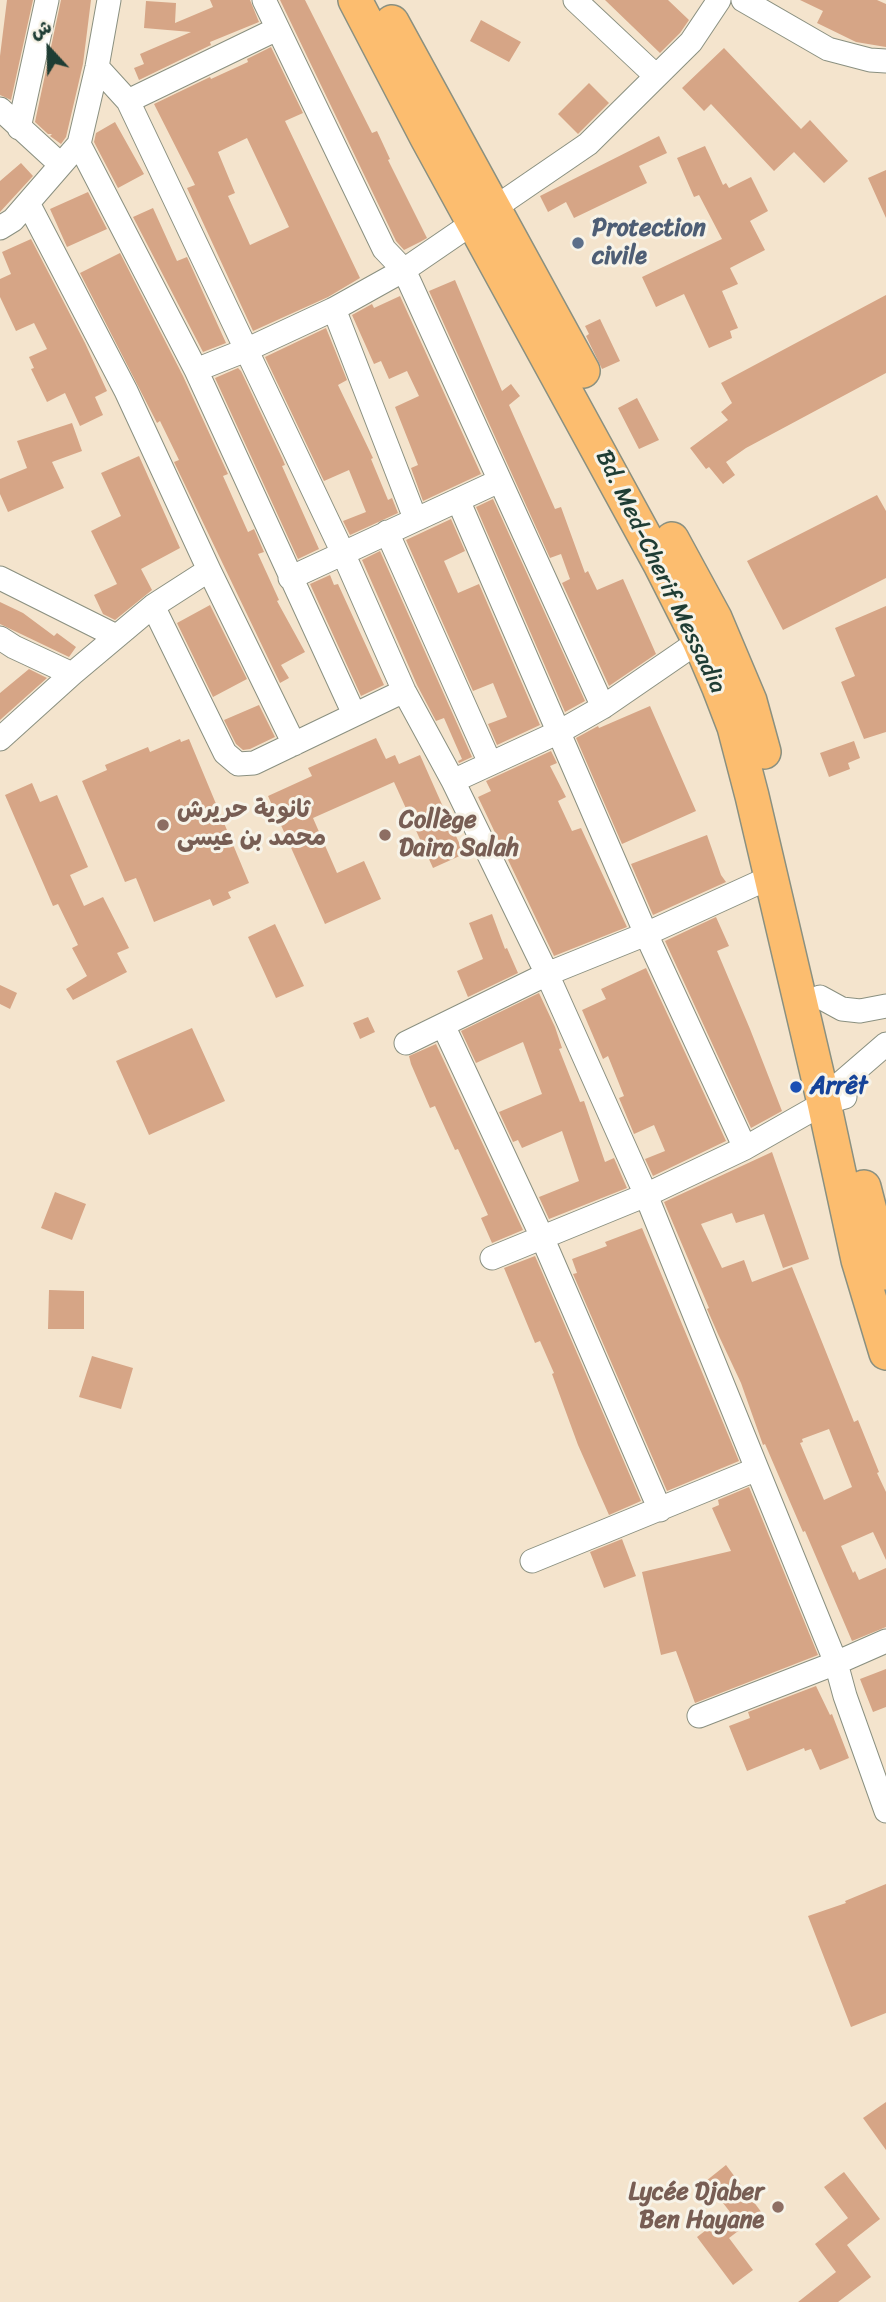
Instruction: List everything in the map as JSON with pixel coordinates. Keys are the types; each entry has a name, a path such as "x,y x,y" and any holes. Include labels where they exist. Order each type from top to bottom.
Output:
{"highway":[{"name":"Bd. Med-Cherif Messadia","path":"355,0 427,138 484,216 715,618 750,701 780,818 820,998 837,1094 858,1260 886,1353"},
{"name":"Bd. Med-Cherif Messadia","path":"381,0 594,439 699,641 734,727 771,877 837,1094 886,1273"}],"street":[{"path":"19,128 47,0"},
{"path":"4,218 28,203 79,144 109,0"},
{"path":"264,0 384,249 404,270 603,707"},
{"path":"576,0 656,76"},
{"path":"196,370 334,309 404,270 588,144 691,42 719,0"},
{"path":"743,0 828,49 870,61 886,61"},
{"path":"128,101 277,29"},
{"path":"97,67 128,101 343,553 404,691 453,780 547,974 646,1195 836,1663 845,1696 885,1805"},
{"path":"0,109 60,164"},
{"path":"79,144 196,370 354,714"},
{"path":"28,203 126,391 294,744"},
{"path":"334,309 415,518"},
{"path":"290,578 499,481"},
{"path":"458,500 646,934 745,1148"},
{"path":"387,532 490,763"},
{"path":"0,739 153,606 209,570"},
{"path":"0,578 116,636"},
{"path":"153,606 225,753 232,761 245,766 404,691"},
{"path":"453,780 559,732 603,707 699,641"},
{"path":"5,649 72,674"},
{"path":"406,1043 547,974 646,934 771,877"},
{"path":"820,998 842,1009 860,1011 886,1006"},
{"path":"443,1025 542,1237 660,1510"},
{"path":"492,1258 646,1195 745,1148 837,1094 886,1044"},
{"path":"532,1561 757,1469"},
{"path":"699,1716 886,1641"}],"building":[{"path":"7,0 33,0 11,100 0,95 0,56"},
{"path":"61,0 91,0 83,64 66,137 61,144 35,122"},
{"path":"210,0 250,0 259,22 210,42 211,45 139,80 134,68 144,64 140,54 191,32 144,28 146,1 176,3 175,23 213,7"},
{"path":"280,0 305,0 372,133 377,131 390,159 388,160 427,238 404,250 396,241"},
{"path":"605,0 668,0 689,20 660,53"},
{"path":"800,0 877,0 886,4 886,47 856,42 817,23 823,11"},
{"path":"481,20 521,42 509,62 470,41"},
{"path":"271,47 303,113 285,121 360,278 328,297 253,331 187,188 195,185 154,104 248,62 247,59","holes":["247,138 289,227 250,245 228,196 235,193 218,152"]},
{"path":"724,48 801,129 810,120 848,161 824,183 794,152 774,171 711,104 704,111 682,88"},
{"path":"589,83 609,103 578,134 558,114"},
{"path":"115,122 144,174 118,188 94,142 96,133"},
{"path":"659,136 667,153 639,166 647,183 574,218 566,202 548,212 540,196"},
{"path":"705,146 723,185 726,183 729,188 751,177 768,211 750,221 765,250 730,268 738,284 722,291 738,328 730,331 732,338 709,348 684,294 656,307 642,277 722,239 699,195 694,197 677,158"},
{"path":"21,163 33,176 0,212 0,181"},
{"path":"886,170 886,218 868,178"},
{"path":"88,192 107,229 67,247 50,209"},
{"path":"153,208 177,261 187,257 226,343 203,352 133,217"},
{"path":"31,239 107,391 95,397 103,415 80,426 65,393 47,402 31,369 34,368 29,357 47,349 34,323 16,331 0,297 0,279 11,274 2,252"},
{"path":"120,253 183,376 228,474 223,476 248,532 254,529 264,552 258,554 279,600 277,601 305,652 281,665 289,678 280,683 174,462 179,460 160,421 157,423 80,273"},
{"path":"455,280 502,391 511,384 520,396 509,405 555,509 561,507 585,573 588,571 597,590 623,579 656,654 609,686 562,583 570,579 561,554 550,558 429,291"},
{"path":"886,295 886,373 746,448 726,462 735,475 723,484 709,467 706,469 690,448 728,420 721,412 732,403 721,383"},
{"path":"400,296 481,474 423,501 411,468 418,465 395,407 419,396 407,371 389,379 381,361 374,364 352,315 372,304 374,308"},
{"path":"600,319 620,361 602,369 586,336 589,334 585,326"},
{"path":"326,328 347,380 338,385 373,458 371,459 388,500 392,498 398,513 350,535 343,521 366,512 349,470 324,481 265,357"},
{"path":"238,368 283,460 285,465 282,466 319,549 298,559 215,378"},
{"path":"637,398 659,440 639,449 618,408"},
{"path":"72,423 82,451 52,462 64,488 8,512 0,494 0,479 27,468 17,441"},
{"path":"139,456 180,548 141,569 152,590 115,620 103,614 94,595 117,584 91,531 121,516 101,473"},
{"path":"877,495 886,511 886,578 783,630 747,561"},
{"path":"493,499 585,701 565,712 476,507"},
{"path":"451,519 465,551 444,561 458,593 479,584 540,725 497,745 488,724 507,717 493,683 473,691 406,540"},
{"path":"380,551 472,757 459,763 462,759 444,718 436,721 417,685 362,560"},
{"path":"330,575 334,585 338,584 384,685 361,696 310,584"},
{"path":"0,602 23,613 54,636 57,633 76,647 69,657 0,624"},
{"path":"210,605 247,679 213,697 177,623"},
{"path":"886,606 886,732 864,739 841,682 855,676 835,628"},
{"path":"29,669 47,678 0,720 0,693"},
{"path":"259,705 275,737 243,750 236,744 224,720"},
{"path":"650,706 696,811 622,844 576,738 598,726 599,728"},
{"path":"376,738 386,759 395,755 399,764 420,755 464,854 433,868 394,782 313,818 337,873 364,861 381,899 325,924 268,796 312,776 308,768"},
{"name":"ثانوية حريرش محمد بن عيسى","path":"180,739 181,742 189,739 249,883 228,892 231,898 213,906 210,899 154,922 136,878 125,882 82,781 107,770 105,765 148,747 150,752"},
{"path":"854,741 860,758 848,763 850,769 829,777 820,753"},
{"path":"551,751 557,763 550,766 566,797 558,801 572,831 581,828 627,927 554,956 478,797 491,791 486,781"},
{"path":"32,783 40,802 57,795 88,867 70,875 84,906 103,897 129,948 117,953 127,972 73,1000 66,989 87,976 72,948 78,945 58,904 53,906 5,795"},
{"path":"707,835 726,882 653,915 631,864"},
{"path":"492,914 505,949 507,948 518,973 468,997 457,971 483,959 469,923"},
{"path":"716,917 729,946 717,951 782,1111 751,1128 665,941"},
{"path":"275,924 304,986 276,998 248,937"},
{"path":"646,968 726,1141 653,1176 645,1159 665,1151 654,1125 634,1134 619,1098 624,1096 608,1056 603,1059 582,1010 606,999 601,989"},
{"path":"0,985 17,993 10,1009 0,1004"},
{"path":"539,993 555,1027 562,1048 559,1049 580,1102 584,1101 605,1162 614,1158 627,1188 549,1219 539,1197 579,1181 562,1131 522,1148 518,1140 513,1142 499,1112 542,1094 523,1042 476,1063 461,1031"},
{"path":"368,1017 375,1032 360,1039 353,1023"},
{"path":"192,1028 225,1101 149,1135 116,1061"},
{"path":"436,1044 523,1230 492,1243 481,1218 488,1215 458,1149 455,1150 435,1106 430,1108 411,1064 409,1056"},
{"path":"772,1152 809,1259 783,1268 764,1214 736,1223 732,1213 701,1224 722,1268 744,1260 752,1282 792,1267 854,1422 858,1420 886,1492 886,1560 873,1532 841,1546 859,1580 886,1568 886,1627 852,1641 805,1531 803,1532 765,1444 763,1445 741,1383 707,1309 709,1308 664,1202","holes":["829,1429 852,1487 824,1500 800,1443 803,1442 802,1439"]},
{"path":"55,1192 86,1204 72,1240 41,1228"},
{"path":"642,1228 739,1461 667,1491 573,1274 577,1273 572,1259 607,1246 605,1242"},
{"path":"535,1256 641,1501 609,1515 578,1445 552,1374 554,1373 540,1341 535,1343 504,1268"},
{"path":"49,1290 84,1291 84,1329 48,1329"},
{"path":"92,1356 133,1368 121,1409 79,1397"},
{"path":"749,1487 818,1655 695,1703 676,1651 661,1655 642,1572 731,1551 712,1508 719,1505 718,1500"},
{"path":"622,1539 636,1576 604,1588 590,1552"},
{"path":"886,1669 886,1707 873,1712 860,1679"},
{"path":"816,1686 830,1715 832,1714 849,1758 820,1770 811,1749 805,1751 804,1748 747,1771 729,1726 750,1718 748,1712"},
{"path":"886,1884 886,2013 851,2027 808,1916 846,1903 845,1901"},
{"path":"886,2102 886,2150 863,2118"},
{"path":"726,2165 762,2213 729,2238 753,2270 733,2285 697,2237 730,2212 706,2181"},
{"path":"844,2172 880,2219 847,2245 871,2277 838,2302 798,2302 836,2272 815,2244 848,2218 824,2187"}],"place":[{"name":"Protection civile","path":"578,243"},
{"name":"ثانوية حريرش محمد بن عيسى","path":"163,825"},
{"name":"Collège Daira Salah","path":"385,835"},
{"name":"Arrêt","path":"796,1087"},
{"name":"Lycée Djaber Ben Hayane","path":"778,2207"}]}
